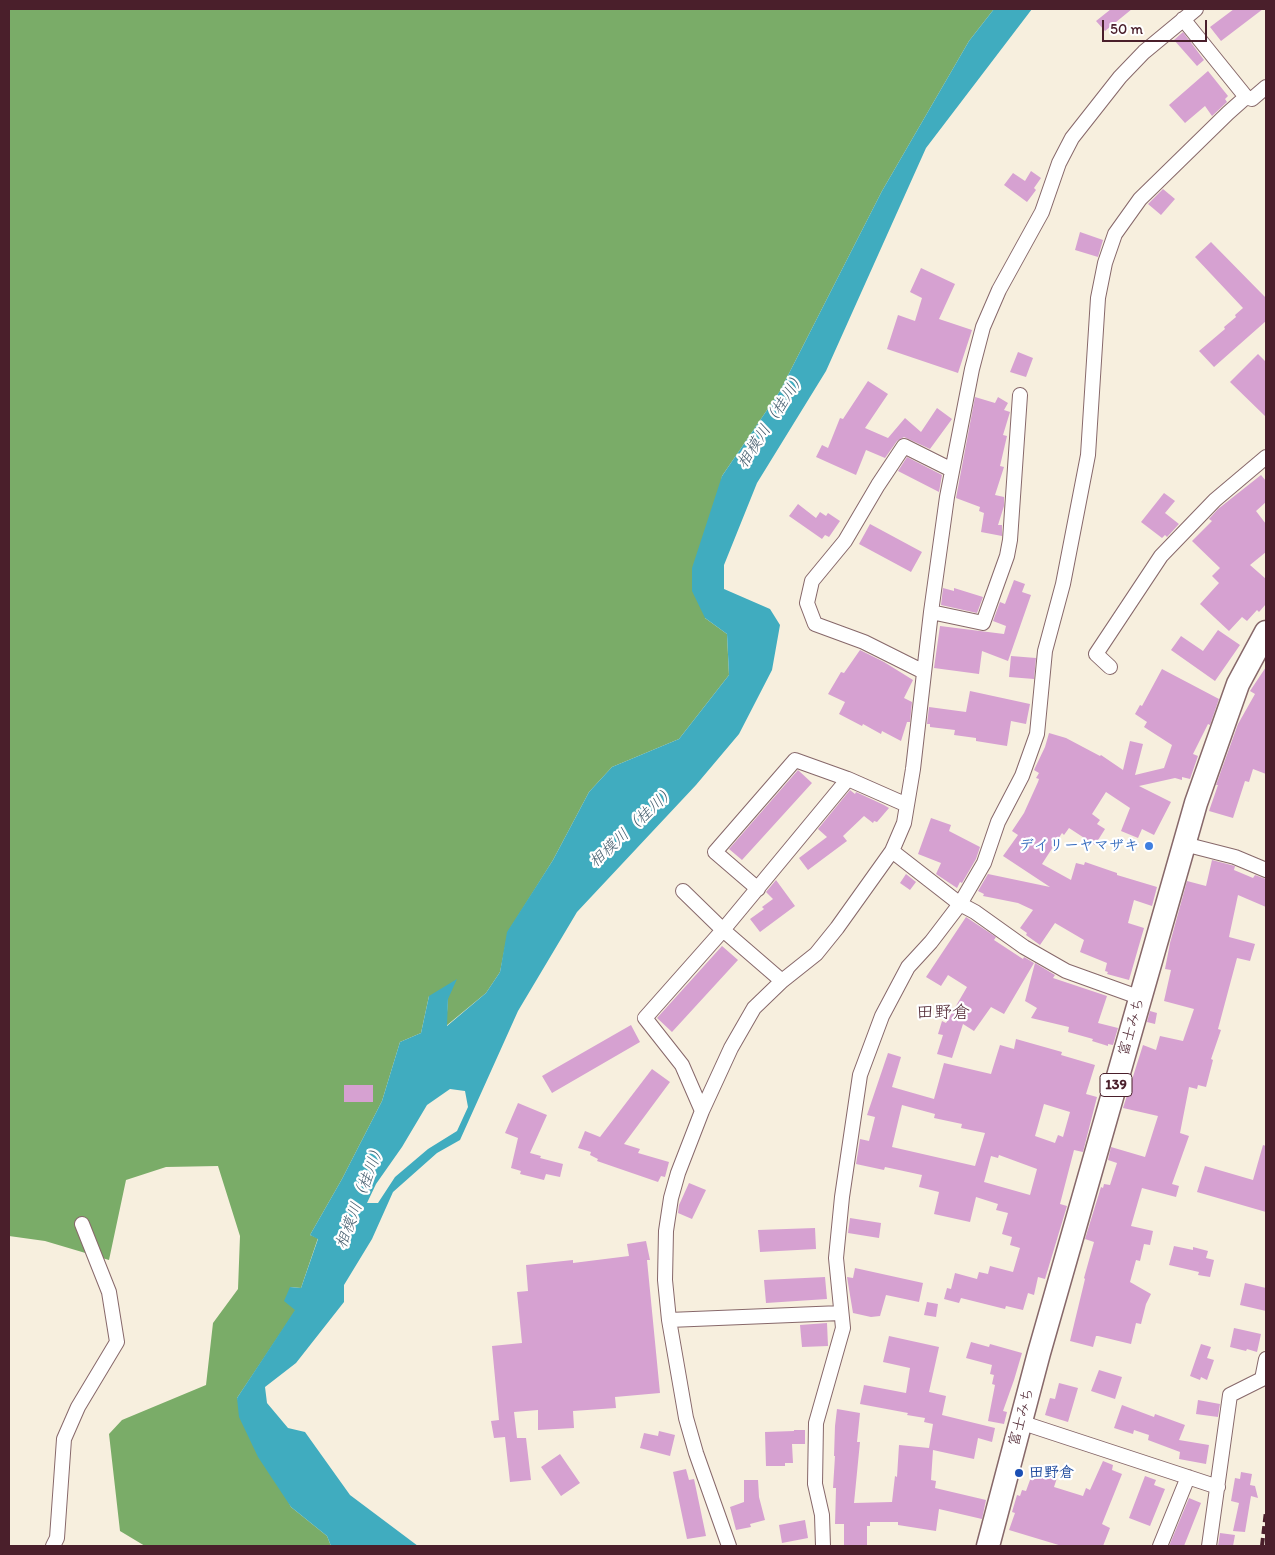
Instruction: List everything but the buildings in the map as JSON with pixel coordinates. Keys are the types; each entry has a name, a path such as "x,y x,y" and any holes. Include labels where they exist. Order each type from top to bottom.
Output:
{"highway":[{"name":"富士みち","path":"988,1546 1020,1422 1184,844 1214,749 1238,684 1266,632"}],"street":[{"path":"729,1546 696,1453 686,1418 664,1280 666,1231 671,1198 678,1174 702,1110 731,1048 754,1008 782,981 816,954 892,851 904,823 916,750 931,612 952,470 972,368 983,327 999,290 1042,212 1063,154 1072,138 1120,76 1144,52 1196,9"},
{"path":"1183,19 1246,97 1252,98 1266,87"},
{"path":"823,1546 822,1515 815,1484 816,1423 843,1328 836,1258 842,1197 860,1075 882,1016 908,967 931,942 960,904 984,863 998,822 1022,776 1037,734 1046,651 1063,584 1088,455 1098,298 1105,263 1115,234 1140,199 1246,97"},
{"path":"931,612 983,623 1007,556 1010,540 1020,395"},
{"path":"924,672 864,642 814,624 807,603 812,580 845,541 878,485 904,446 952,470"},
{"path":"1110,667 1096,654 1161,556 1215,500 1266,457"},
{"path":"758,889 715,852 795,760 848,779 907,806"},
{"path":"702,1110 682,1065 645,1018 724,930 848,779"},
{"path":"1184,844 1235,857 1266,870"},
{"path":"892,851 960,904 975,912 1024,947 1066,971 1141,998"},
{"path":"683,891 782,981"},
{"path":"53,1546 57,1538 64,1439 78,1407 118,1342 109,1292 82,1224"},
{"path":"670,1320 840,1313"},
{"path":"1209,1546 1230,1395 1262,1379 1266,1359"},
{"path":"1020,1422 1218,1487"},
{"path":"1160,1546 1188,1477"}],"green space":[{"path":"9,9 994,9 969,41 882,191 780,391 722,476 705,618 727,634 729,675 679,739 612,767 589,792 553,860 508,932 500,972 486,993 446,1026 448,999 429,996 421,1033 400,1042 382,1101 342,1179 310,1235 318,1238 301,1288 290,1287 296,1310 237,1398 291,1507 327,1536 331,1546 145,1546 120,1531 109,1434 122,1420 206,1385 213,1323 238,1289 240,1236 218,1166 166,1167 126,1180 109,1260 45,1241 9,1236"}],"water":[{"name":"相模川（桂川）","path":"994,9 1032,9 926,148 826,371 757,483 724,565 724,589 770,609 780,625 772,670 739,734 696,785 577,912 518,1011 460,1140 437,1153 393,1192 372,1239 344,1285 344,1302 296,1363 265,1387 267,1403 288,1428 305,1432 350,1495 418,1546 331,1546 327,1536 291,1507 258,1457 239,1417 237,1398 295,1310 284,1301 290,1287 301,1288 318,1239 310,1235 342,1179 382,1101 400,1042 421,1033 429,996 457,979 448,999 447,1026 486,993 500,972 507,932 553,860 589,792 612,767 679,739 729,675 727,634 705,618 692,591 692,568 722,476 780,391 882,191 969,41","holes":["450,1089 465,1091 468,1107 457,1131 428,1149 395,1177 378,1203 367,1203 376,1184 402,1147 427,1105"]}],"railway":[{"path":"1262,1546 1266,1511"}],"place":[{"name":"デイリーヤマザキ","path":"1149,846"},
{"name":"田野倉","path":"1019,1473"}],"district":[{"name":"田野倉","path":"943,1013"}]}
